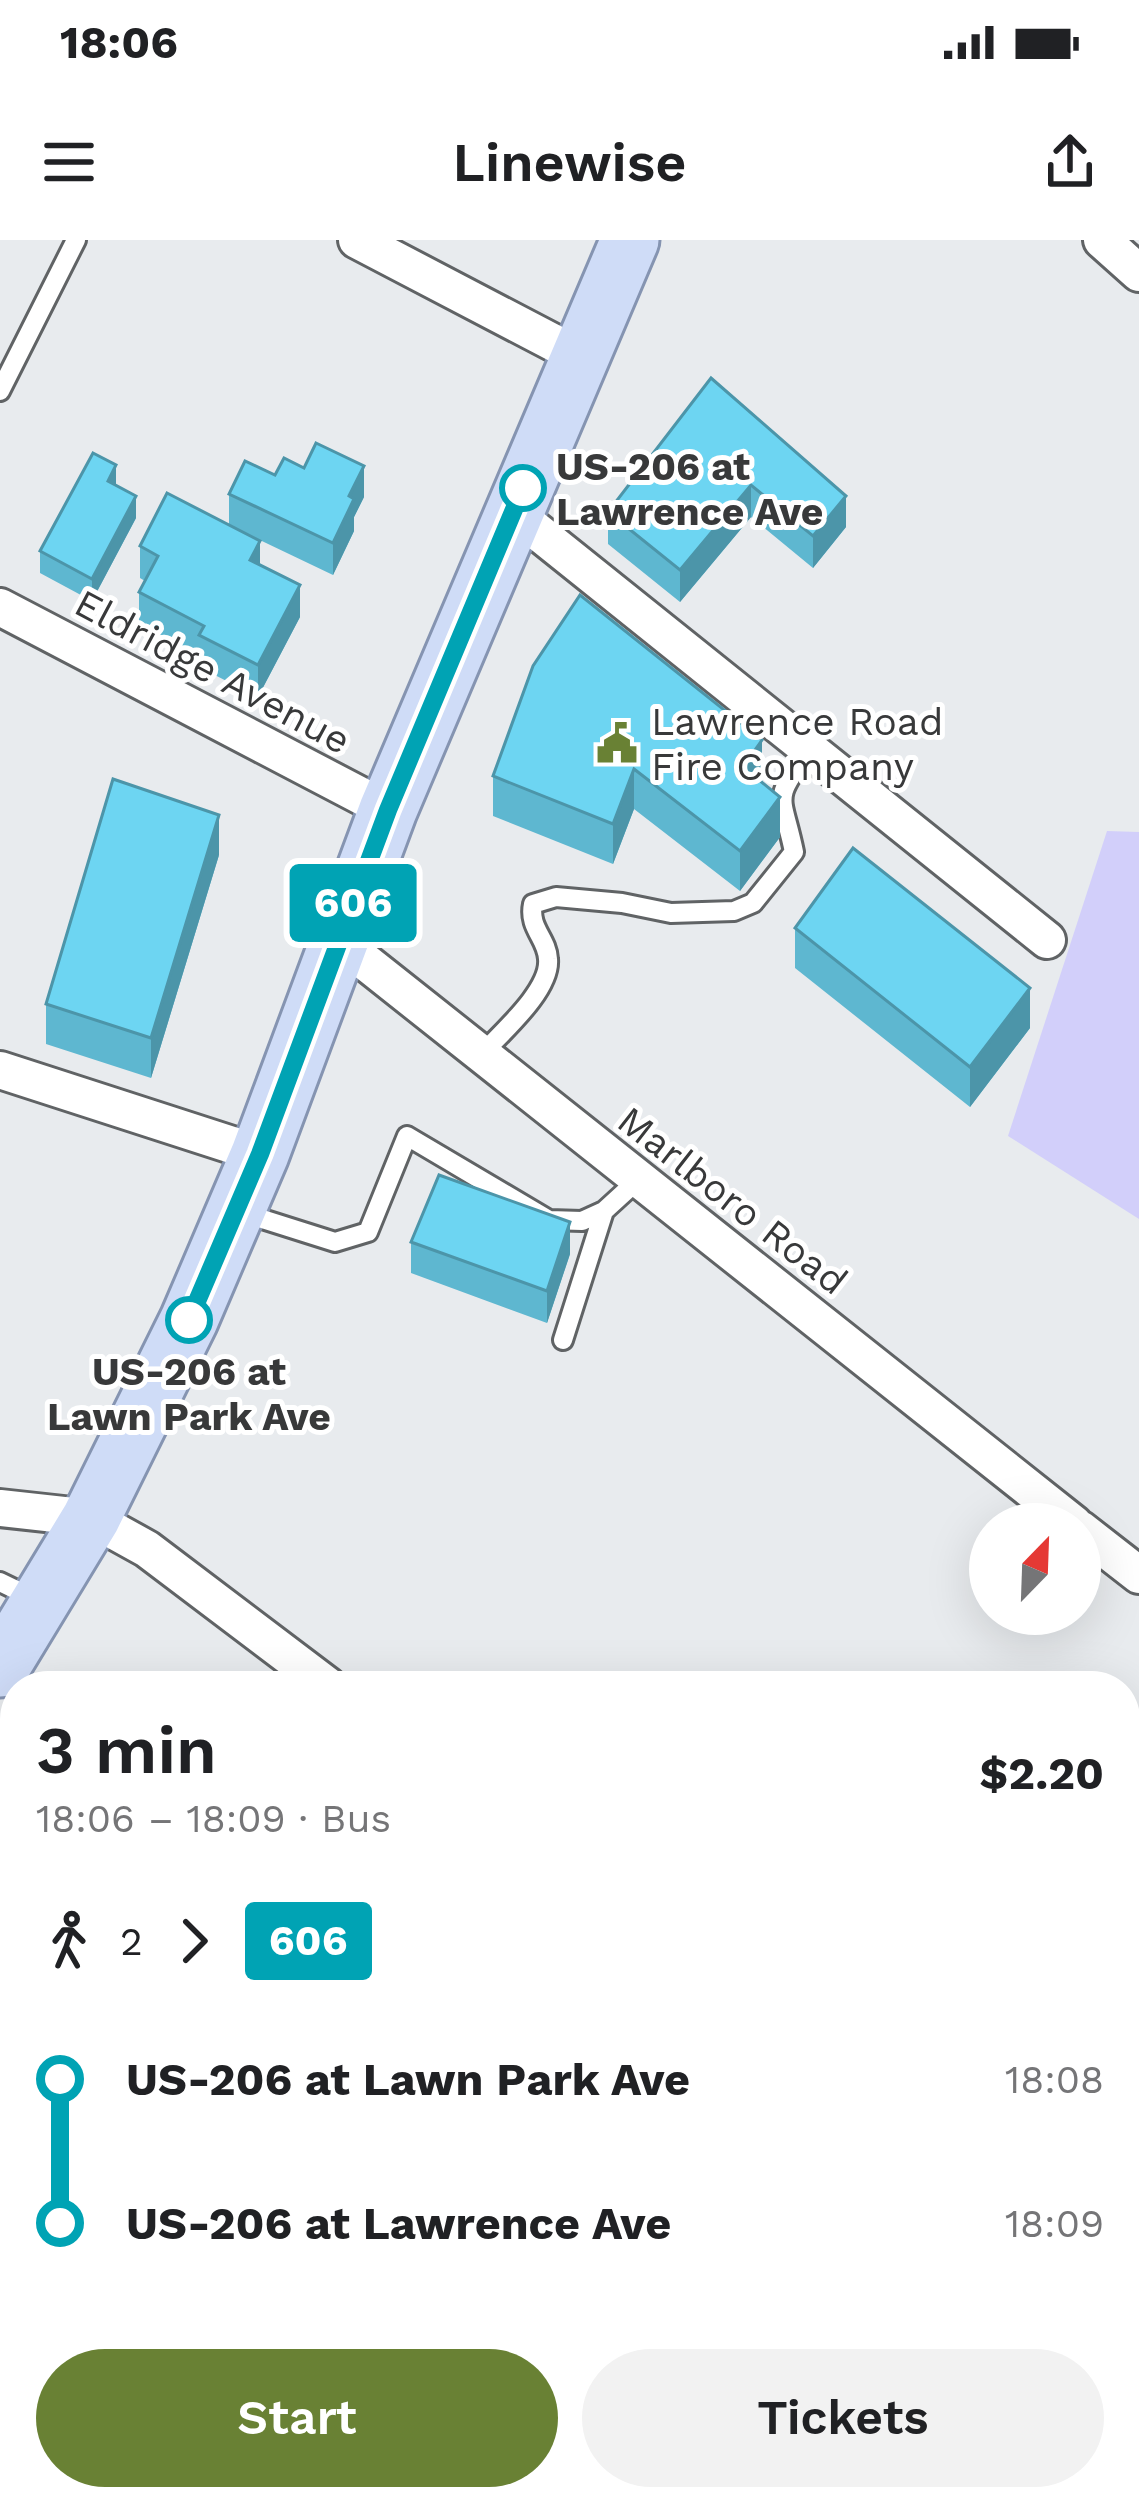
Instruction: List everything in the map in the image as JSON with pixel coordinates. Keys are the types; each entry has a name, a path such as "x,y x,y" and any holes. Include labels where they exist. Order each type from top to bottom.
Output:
{"main road":[{"path":"0,1666 20,1592 92,1518 189,1320 260,1154 388,810 631,240"}],"street":[{"path":"357,240 579,356"},
{"path":"1102,240 1139,273"},
{"path":"513,512 1047,940"},
{"name":"Eldridge Avenue","path":"0,607 388,810"},
{"name":"Marlboro Road","path":"339,940 1048,1503"},
{"path":"0,1070 260,1154"},
{"path":"0,1508 92,1518 147,1549 308,1671"},
{"name":"Marlboro Road","path":"1101,1545 1139,1575"}],"lane":[{"path":"0,391 76,240"},
{"path":"482,1054 544,984 549,956 530,920 532,904 541,898 575,898 690,915 734,911 753,903 794,852 782,812 783,785 810,749"},
{"path":"236,1210 335,1242 368,1232 406,1136 549,1220 582,1221 604,1211 639,1179"},
{"path":"563,1340 604,1211"}],"shaded area":[{"path":"1107,831 1139,832 1139,1219 1008,1136"}],"building":[{"path":"711,378 846,496 813,536 751,485 680,570 608,512"},
{"path":"316,443 364,466 333,543 229,494 245,461 275,475 284,458 304,468"},
{"path":"93,453 116,465 108,481 136,496 92,579 40,551"},
{"path":"167,493 260,541 250,560 300,585 258,665 199,635 204,626 139,592 158,556 140,546"},
{"name":"Lawrence Road Fire Company","path":"580,595 762,740 743,767 780,797 740,851 634,769 613,824 493,776 533,666"},
{"path":"113,779 219,815 151,1038 46,1004"},
{"path":"853,848 1030,988 970,1067 795,928"},
{"path":"439,1175 570,1222 547,1291 411,1242"}],"bus line":[{"name":"606","path":"189,1320 260,1154 388,810 523,488"}],"place":[{"name":"US-206 at Lawrence Ave","path":"523,488"},
{"name":"Lawrence Road Fire Company","path":"617,743"},
{"name":"US-206 at Lawn Park Ave","path":"189,1320"}]}
